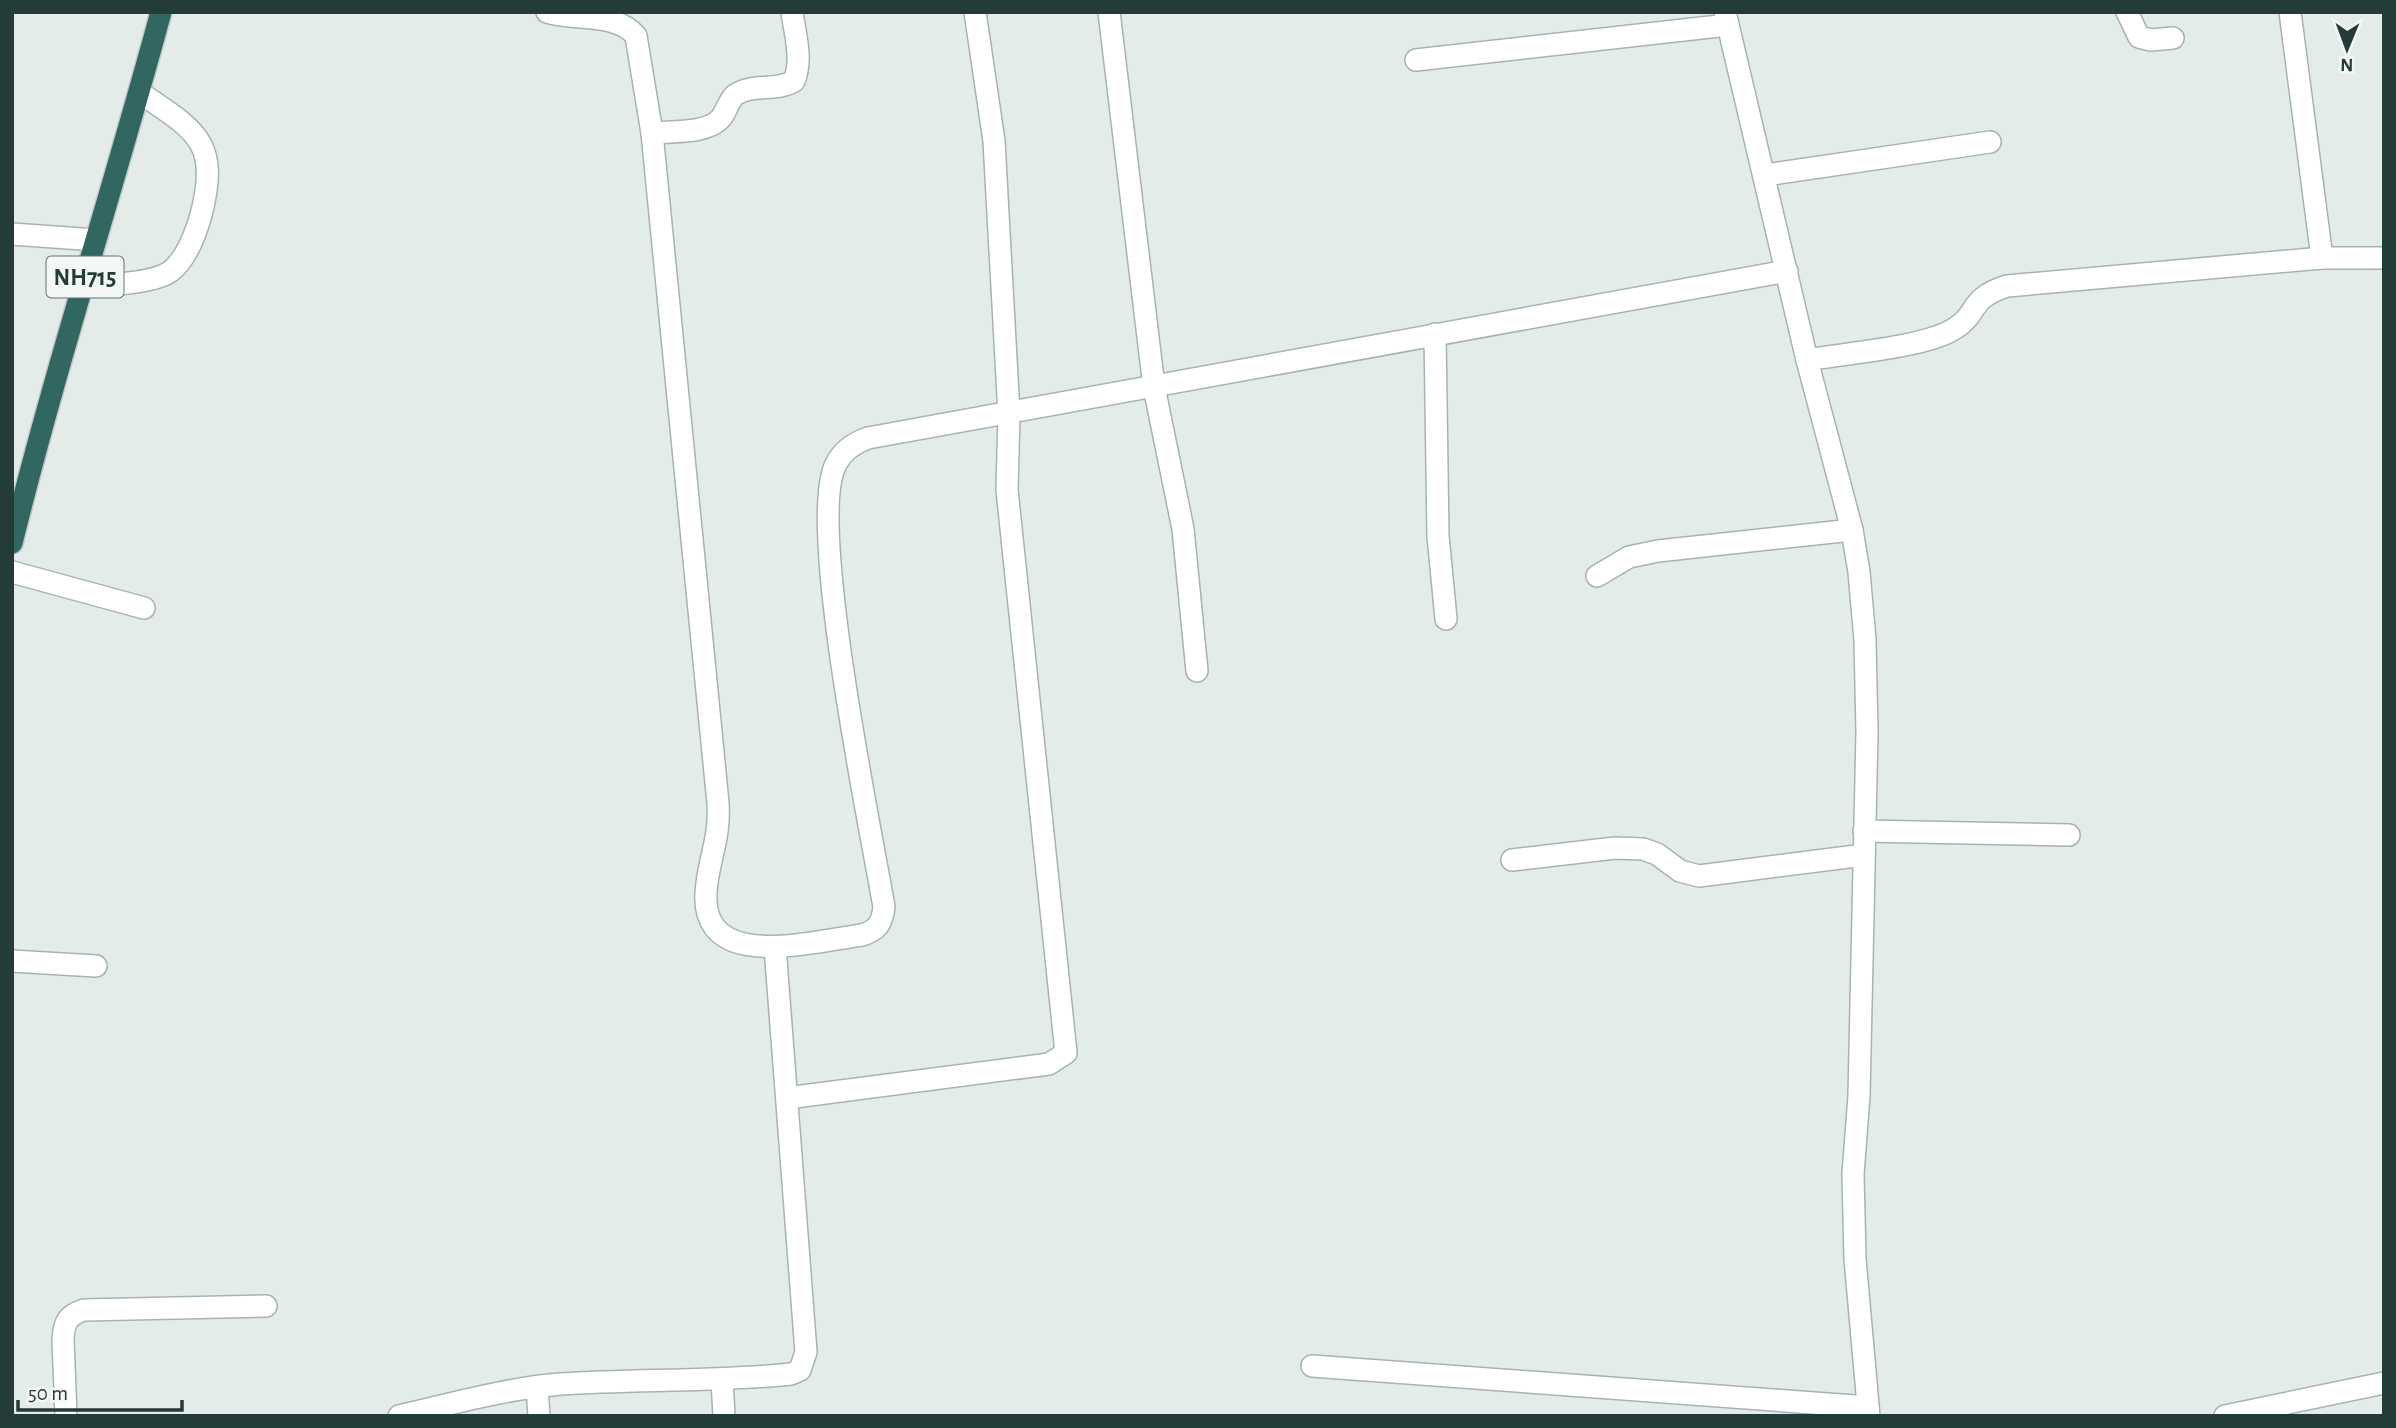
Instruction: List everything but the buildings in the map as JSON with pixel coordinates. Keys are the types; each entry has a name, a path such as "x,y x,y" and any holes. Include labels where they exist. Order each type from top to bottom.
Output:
{"highway":[{"name":"NH715","path":"12,543 45,410 160,12"}],"street":[{"path":"547,12 629,27 636,36 652,132 718,803 720,832 707,883 706,905 710,925 720,937 740,943 775,947 862,935 874,931 882,922 830,562 830,487 835,465 851,445 867,438 1787,271"},
{"path":"652,132 712,125 720,120 734,95 750,89 776,88 794,81 798,52 792,12"},
{"path":"787,1098 1049,1064 1066,1053 1007,490 1009,414 994,141 975,12"},
{"path":"1109,12 1154,387 1183,529 1197,671"},
{"path":"2127,12 2138,37 2151,40 2173,38"},
{"path":"2290,12 2322,258"},
{"path":"1312,1366 1868,1411 1855,1259 1853,1174 1858,1096 1864,855 1866,640 1852,530 1807,360 1726,19 1416,60"},
{"path":"82,287 147,279 170,272 197,229 210,180 206,152 179,120 139,92"},
{"path":"1765,175 1990,142"},
{"path":"12,234 96,240"},
{"path":"1807,360 1931,339 1954,329 1987,293 2007,286 2322,258 2384,258"},
{"path":"1436,334 1437,536 1446,619"},
{"path":"1598,576 1629,557 1658,551 1852,530"},
{"path":"12,572 144,608"},
{"path":"1864,831 2069,835"},
{"path":"1512,860 1615,848 1643,849 1657,854 1680,871 1699,876 1864,855"},
{"path":"399,1416 537,1387 722,1380 791,1374 800,1370 806,1352 775,947"},
{"path":"12,961 96,966"},
{"path":"66,1416 62,1339 63,1326 71,1314 84,1310 266,1306"},
{"path":"722,1380 724,1416"},
{"path":"2225,1416 2384,1384"},
{"path":"537,1387 538,1416"}]}
